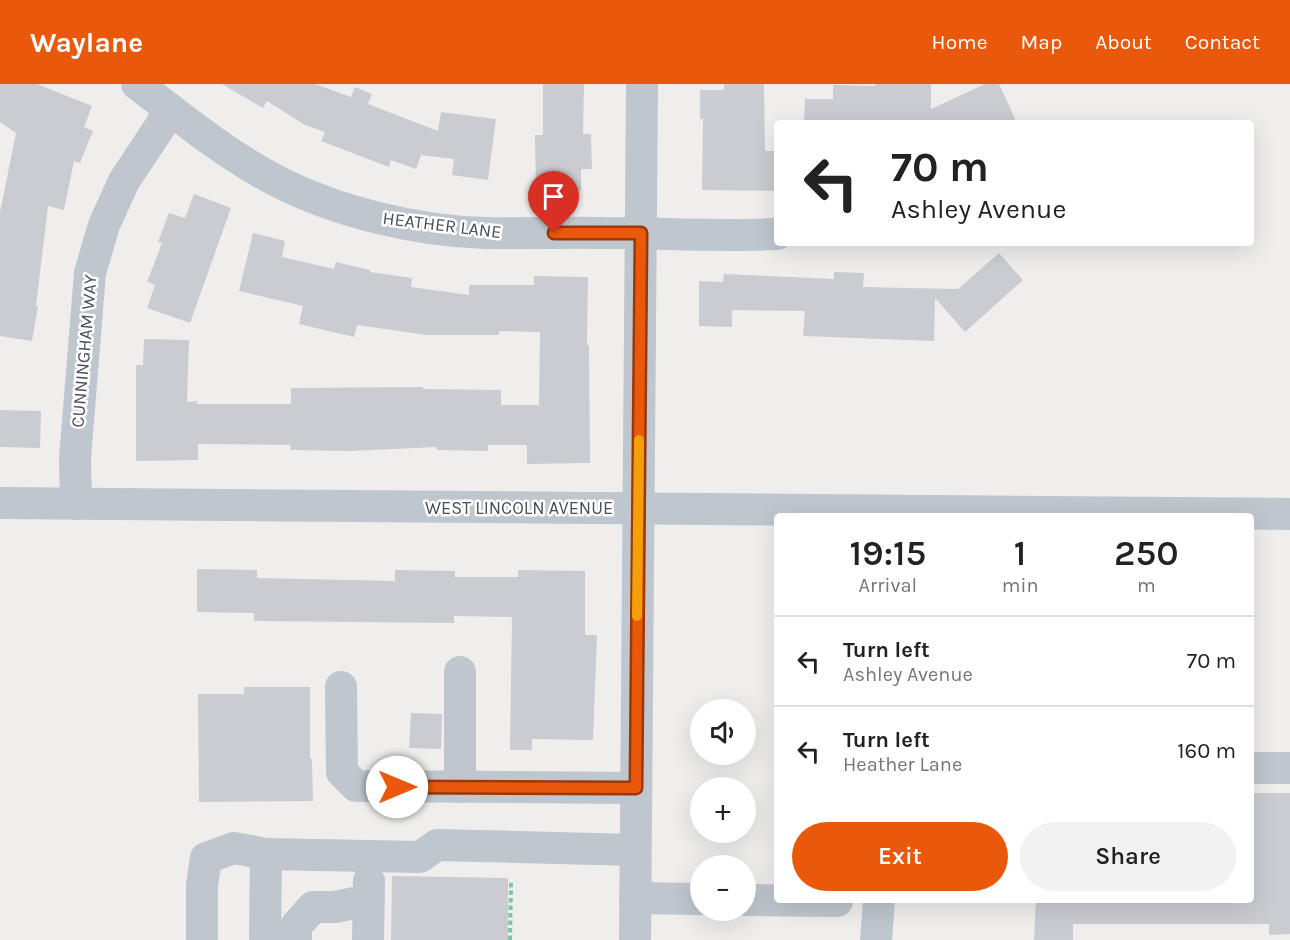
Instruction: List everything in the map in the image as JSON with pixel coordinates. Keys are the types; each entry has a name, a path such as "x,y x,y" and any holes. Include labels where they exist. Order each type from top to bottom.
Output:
{"street":[{"name":"HEATHER LANE","path":"137,84 219,146 276,181 344,209 405,224 484,233 774,234"},
{"path":"635,940 642,84"},
{"name":"CUNNINGHAM WAY","path":"76,504 75,458 90,273 104,225 124,181 171,110"},
{"name":"WEST LINCOLN AVENUE","path":"0,503 1181,513"},
{"name":"WEST LINCOLN AVENUE","path":"1254,514 1290,514"},
{"path":"460,672 460,787"},
{"path":"341,687 342,771 356,786 636,788"},
{"path":"1254,768 1289,768"},
{"path":"202,940 202,885 206,858 234,849 266,854 420,857 437,844 635,850"},
{"path":"266,854 266,940"},
{"path":"368,940 369,856"},
{"path":"635,898 690,899"},
{"path":"296,940 296,926 313,907 335,907 369,900"},
{"path":"756,900 774,900"},
{"path":"876,940 879,903"}],"path":[{"path":"510,940 511,883"}],"building":[{"path":"0,84 37,84 92,106 84,127 93,131 80,163 74,161 64,210 48,206 36,306 38,306 32,341 0,336 0,212 16,133 0,122"},
{"path":"222,84 315,84 351,97 355,87 372,94 368,104 438,131 441,112 496,119 488,180 452,175 454,159 421,155 416,169 391,160 389,167 321,141 325,132 305,125 267,101 263,108"},
{"path":"543,84 584,84 583,134 591,134 592,169 581,169 581,191 536,192 535,135 543,135"},
{"path":"724,84 764,84 765,151 774,151 774,191 702,190 703,119 700,119 700,90 724,90"},
{"path":"875,84 931,84 931,109 985,84 999,84 1016,120 804,120 805,99 833,99 833,85 875,86"},
{"path":"194,194 231,208 190,323 147,308 155,285 147,282 162,243 158,242 169,213 185,218"},
{"path":"253,233 285,241 282,257 334,269 336,262 370,270 370,272 412,278 411,287 469,295 469,285 534,285 534,276 588,277 590,463 527,464 527,445 488,445 488,451 437,450 437,447 349,451 290,450 291,445 198,444 198,460 136,461 136,365 143,365 144,339 189,340 187,402 197,401 197,404 291,404 291,388 423,387 423,389 501,390 501,405 539,405 540,332 499,331 499,335 426,335 357,325 354,337 299,324 303,306 239,291"},
{"path":"999,253 1023,280 965,332 935,298 934,341 803,336 805,311 732,310 732,327 699,326 699,281 723,282 724,274 834,279 834,272 864,273 863,287 958,289"},
{"path":"0,410 41,411 40,448 0,447"},
{"path":"197,569 257,570 257,578 395,581 395,570 455,571 455,577 518,577 518,570 585,571 585,635 597,635 593,740 532,739 532,750 510,750 512,617 454,616 454,623 254,621 254,613 197,612"},
{"path":"244,687 310,687 310,759 312,759 313,801 199,802 198,694 244,694"},
{"path":"411,713 442,714 441,749 409,748"},
{"path":"1254,793 1290,793 1290,934 1269,935 1269,924 1073,924 1073,940 1034,940 1036,903 1254,903"},
{"path":"392,876 508,878 508,940 391,940"}],"slow traffic":[{"path":"637,616 639,440"}],"route":[{"path":"397,787 636,788 641,233 554,233"}]}
